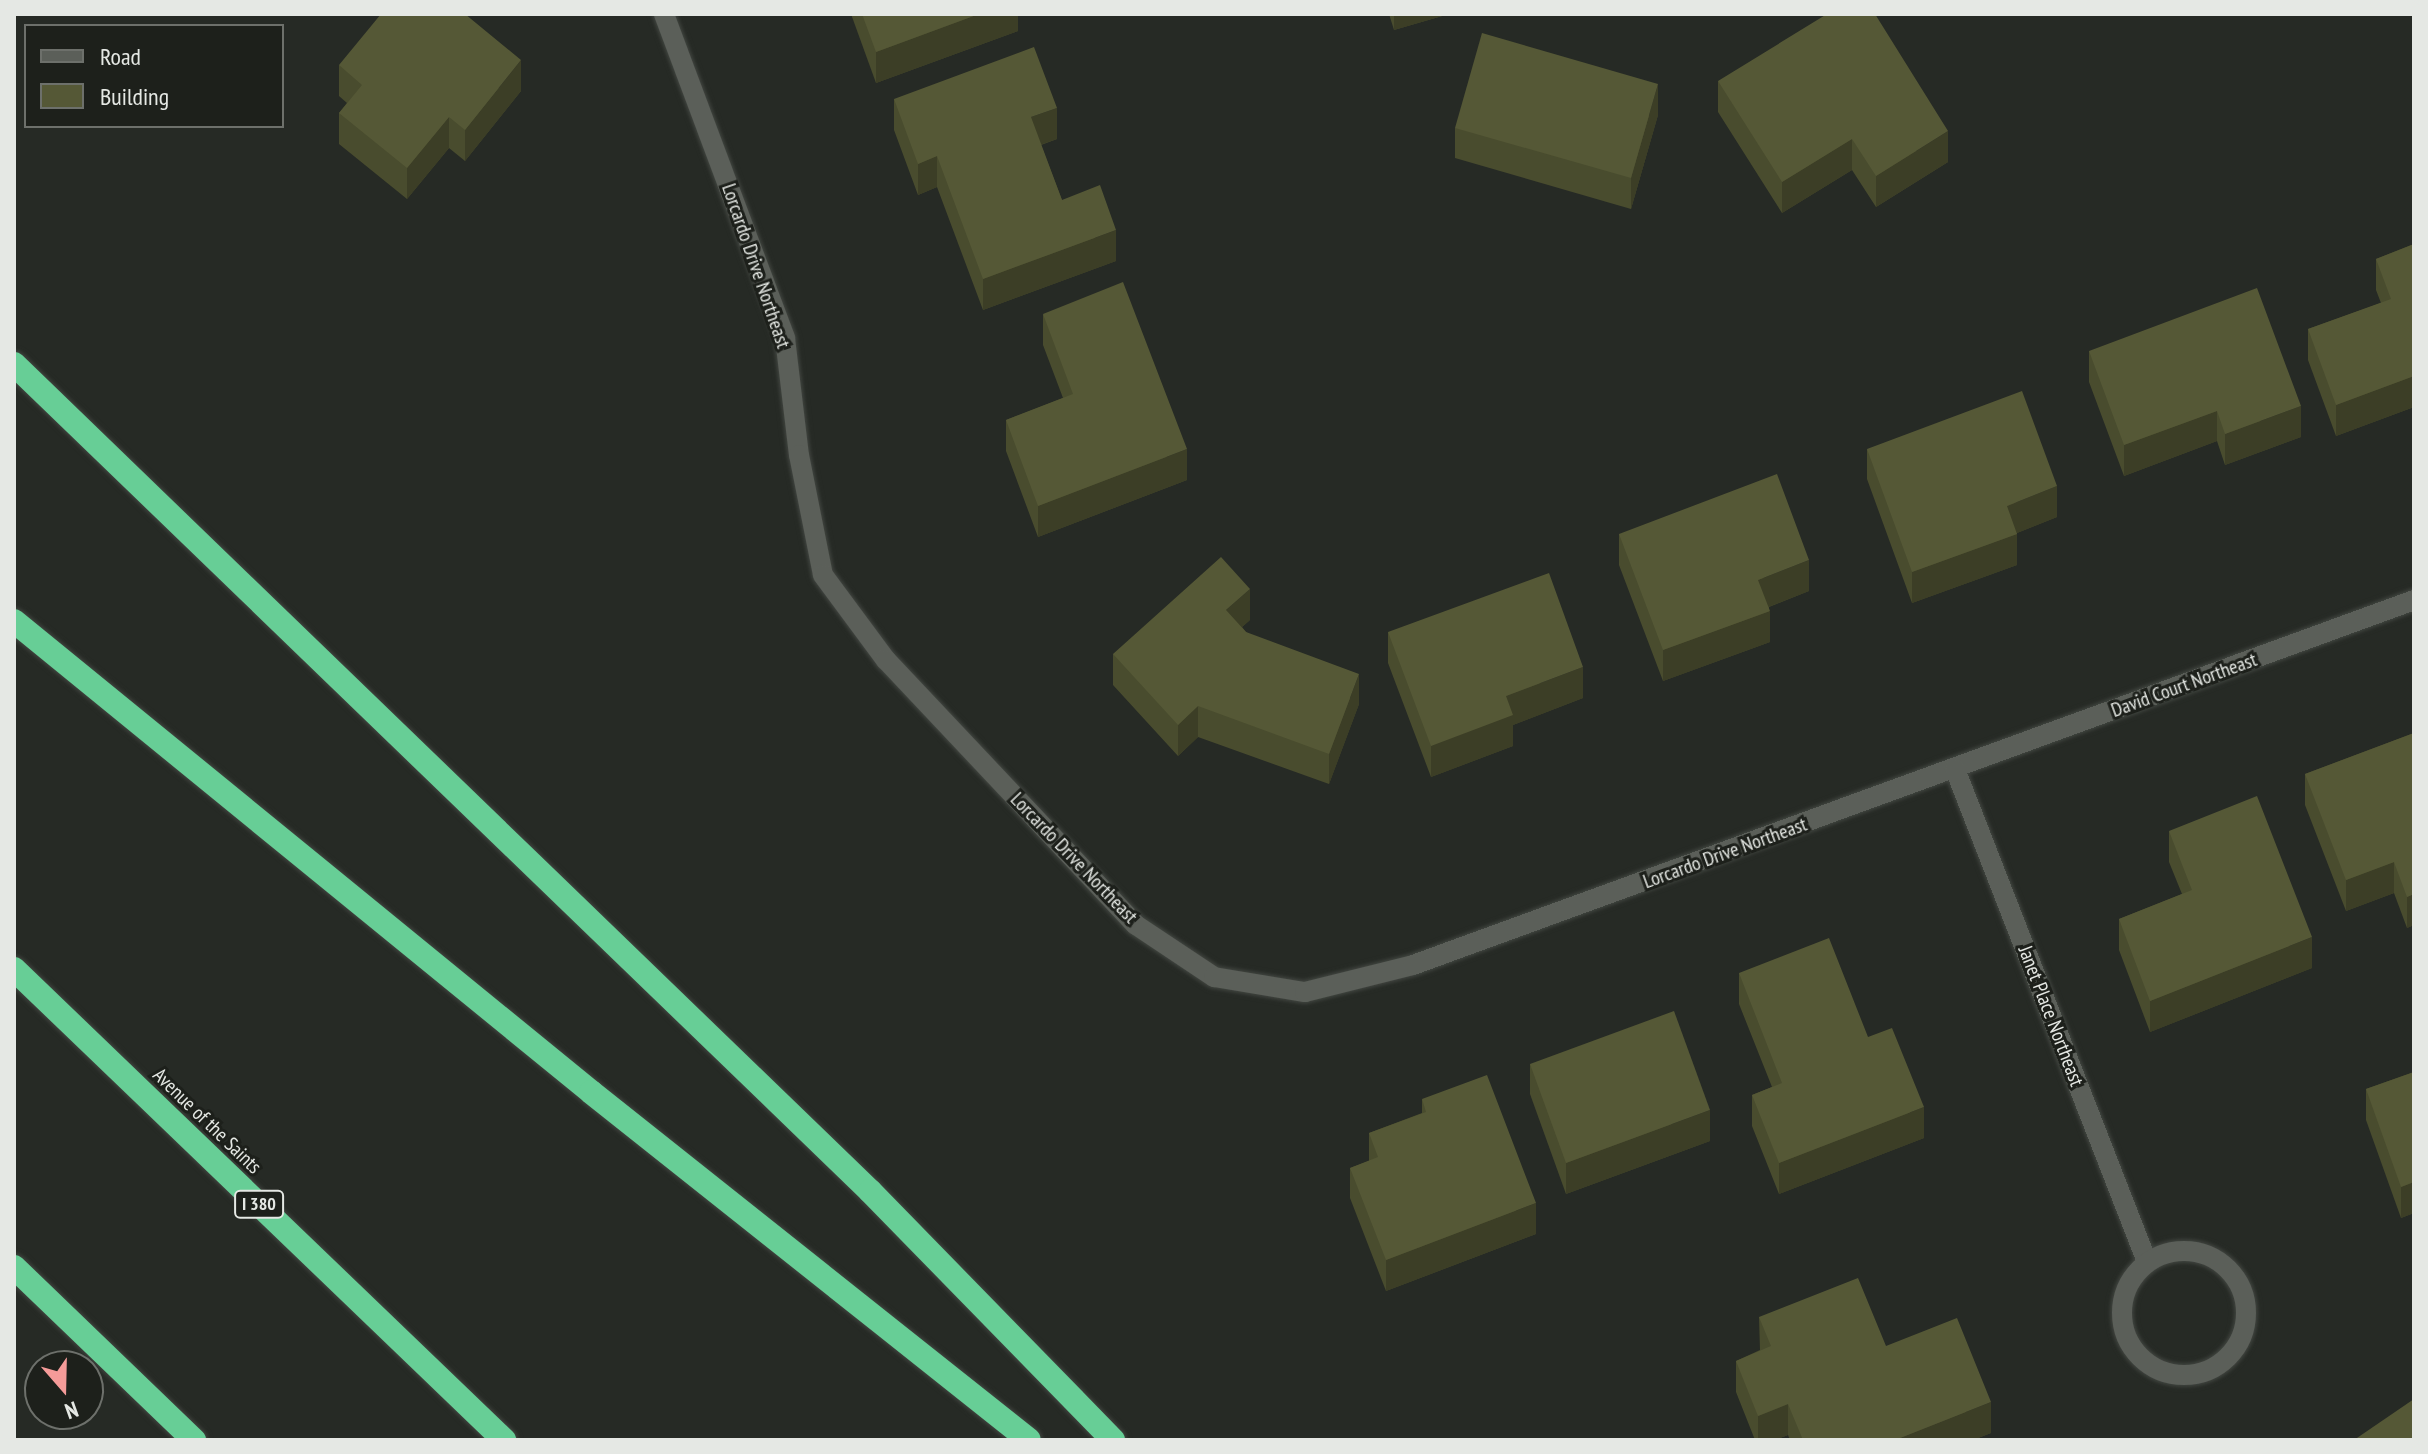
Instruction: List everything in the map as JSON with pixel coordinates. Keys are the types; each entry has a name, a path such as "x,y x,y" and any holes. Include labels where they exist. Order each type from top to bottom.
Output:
{"highway":[{"path":"14,364 859,1180 1113,1440"},
{"path":"14,621 591,1092 1029,1440"},
{"name":"Avenue of the Saints","path":"14,969 504,1440"},
{"path":"14,1267 194,1440"}],"street":[{"name":"Lorcardo Drive Northeast","path":"664,14 785,338 799,455 823,575 886,660 1136,925 1214,977 1305,992 1413,965 1955,769"},
{"name":"David Court Northeast","path":"1955,769 2414,600"},
{"name":"Janet Place Northeast","path":"1955,769 2147,1262"},
{"path":"2184,1250 2204,1253 2235,1277 2246,1315 2233,1352 2218,1366 2177,1374 2139,1357 2122,1318 2132,1278 2147,1262 2184,1250"}],"building":[{"path":"381,14 465,14 521,60 465,130 449,117 407,168 339,113 362,85 339,65"},
{"path":"862,14 979,14 876,52"},
{"path":"1827,14 1875,14 1948,131 1876,176 1852,139 1782,182 1718,81"},
{"path":"1482,33 1658,84 1631,178 1455,128"},
{"path":"1034,47 1057,108 1031,117 1062,200 1100,185 1116,230 983,279 937,156 918,164 894,99"},
{"path":"2414,244 2414,376 2336,405 2308,329 2391,299 2376,259"},
{"path":"1123,282 1187,449 1038,506 1006,420 1073,394 1043,314"},
{"path":"2257,288 2301,406 2225,434 2217,411 2124,445 2089,351"},
{"path":"2022,391 2057,486 2007,506 2017,534 1912,572 1867,449"},
{"path":"1777,474 1809,560 1758,580 1770,611 1663,650 1619,534"},
{"path":"1221,557 1250,589 1226,610 1246,632 1359,674 1329,754 1198,706 1178,725 1113,654"},
{"path":"1549,573 1583,667 1506,696 1513,715 1431,746 1388,632"},
{"path":"2414,733 2414,894 2407,897 2394,862 2346,880 2305,774"},
{"path":"2257,796 2312,937 2150,1001 2119,919 2192,890 2169,831"},
{"path":"1829,938 1868,1037 1892,1028 1924,1107 1779,1163 1752,1095 1782,1083 1739,973"},
{"path":"1674,1011 1710,1110 1566,1163 1530,1064"},
{"path":"2414,1072 2414,1182 2401,1187 2366,1089"},
{"path":"1487,1075 1536,1203 1386,1260 1350,1168 1378,1157 1369,1133 1426,1112 1422,1099"},
{"path":"1858,1278 1886,1346 1957,1318 1991,1402 1895,1440 1803,1440 1788,1404 1758,1416 1736,1361 1771,1346 1759,1317"},
{"path":"2414,1399 2414,1440 2354,1440"}]}
